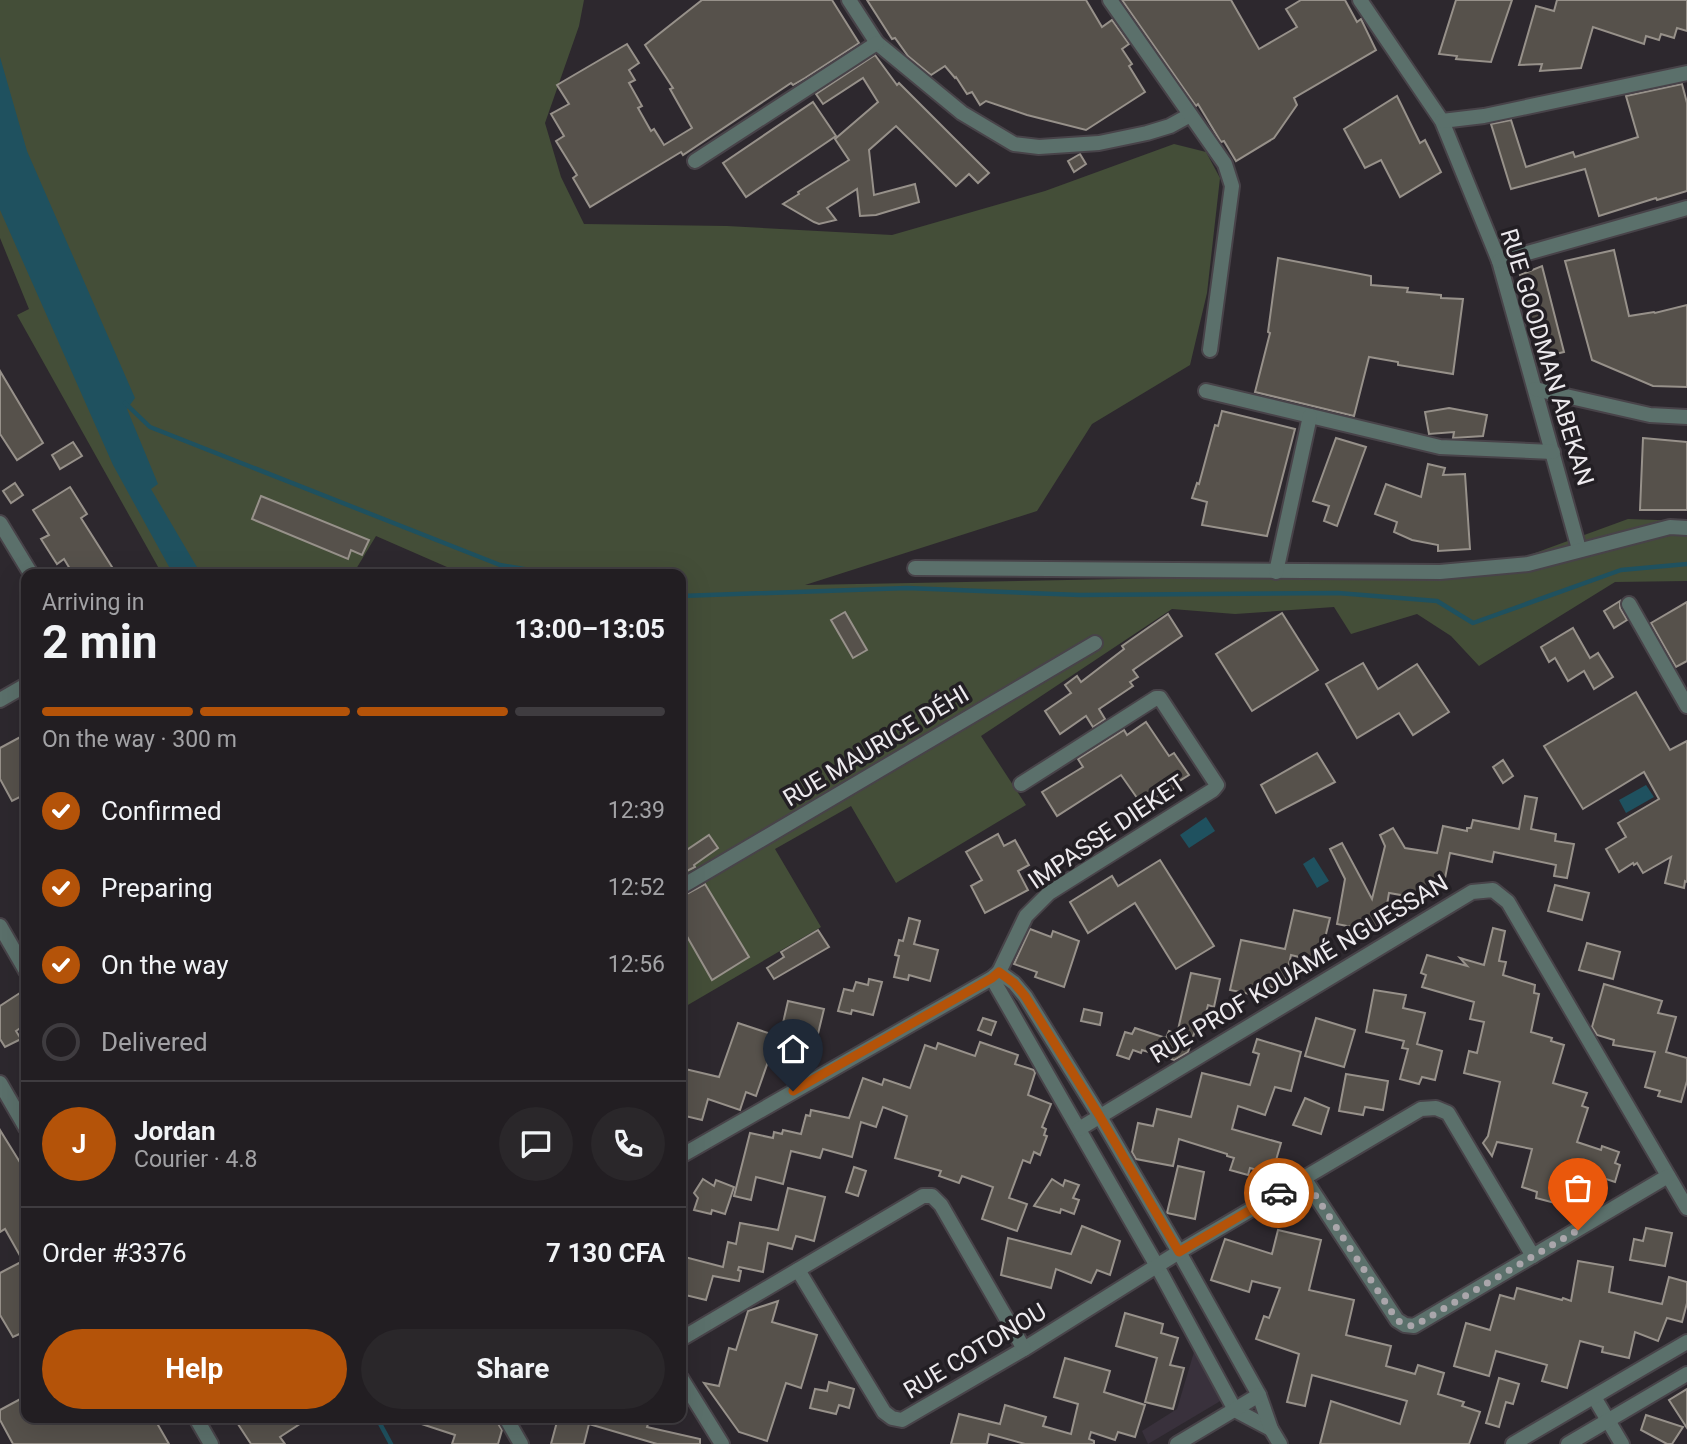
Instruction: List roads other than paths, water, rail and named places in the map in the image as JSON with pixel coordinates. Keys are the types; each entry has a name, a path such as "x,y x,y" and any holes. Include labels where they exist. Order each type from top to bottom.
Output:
{"street":[{"path":"849,0 877,43 962,113 1014,144 1039,148 1099,143 1170,126 1190,115"},
{"path":"1110,0 1225,164 1232,186 1210,349"},
{"name":"RUE GOODMAN ABEKAN","path":"1360,0 1442,121 1499,261 1579,549"},
{"path":"695,161 877,43"},
{"path":"1442,121 1484,116 1687,73"},
{"path":"1499,261 1687,208"},
{"path":"1535,389 1650,415 1687,417"},
{"path":"1206,391 1440,447 1553,452"},
{"path":"1276,572 1310,416"},
{"path":"0,523 28,569"},
{"path":"915,568 1440,572 1528,564 1670,527 1687,528"},
{"path":"1629,604 1687,706"},
{"name":"RUE MAURICE DÉHI","path":"686,884 1095,643"},
{"path":"0,700 21,688"},
{"name":"IMPASSE DIEKET","path":"995,975 1026,916 1049,893 1217,785 1160,698 1156,698 1021,784"},
{"name":"RUE PROF KOUAMÉ NGUESSAN","path":"1079,1129 1472,892 1493,890 1508,902 1687,1208"},
{"path":"0,926 21,962"},
{"path":"995,975 1014,983 1025,996 1099,1115 1259,1395 1271,1429 1280,1444"},
{"path":"995,975 1235,1409 1271,1429"},
{"path":"686,1153 995,975"},
{"path":"0,1083 21,1119"},
{"name":"RUE COTONOU","path":"798,1270 884,1412 892,1418 902,1420 1422,1109 1436,1108 1447,1113 1533,1256"},
{"path":"1304,1178 1397,1320 1414,1326 1668,1176"},
{"path":"686,1336 923,1196 932,1196 941,1205 1024,1349"},
{"path":"1513,1444 1687,1342"},
{"path":"1567,1444 1687,1374"},
{"path":"686,1386 722,1444"},
{"path":"1177,1444 1259,1395"},
{"path":"1594,1396 1622,1444"},
{"path":"199,1423 211,1444"},
{"path":"509,1423 521,1444"}],"water":[{"path":"0,57 27,151 135,398 127,409 158,484 151,489 198,569 170,569 113,465 0,210"},
{"path":"1646,785 1654,797 1626,813 1619,800"},
{"path":"1206,817 1215,831 1189,848 1180,835"},
{"path":"1314,857 1329,881 1317,888 1303,864"}],"waterway":[{"path":"125,403 150,427 500,565 524,569"},
{"path":"686,596 907,588 1080,595 1338,593 1437,601 1473,623 1621,570 1687,564"},
{"path":"380,1423 391,1444"}]}
